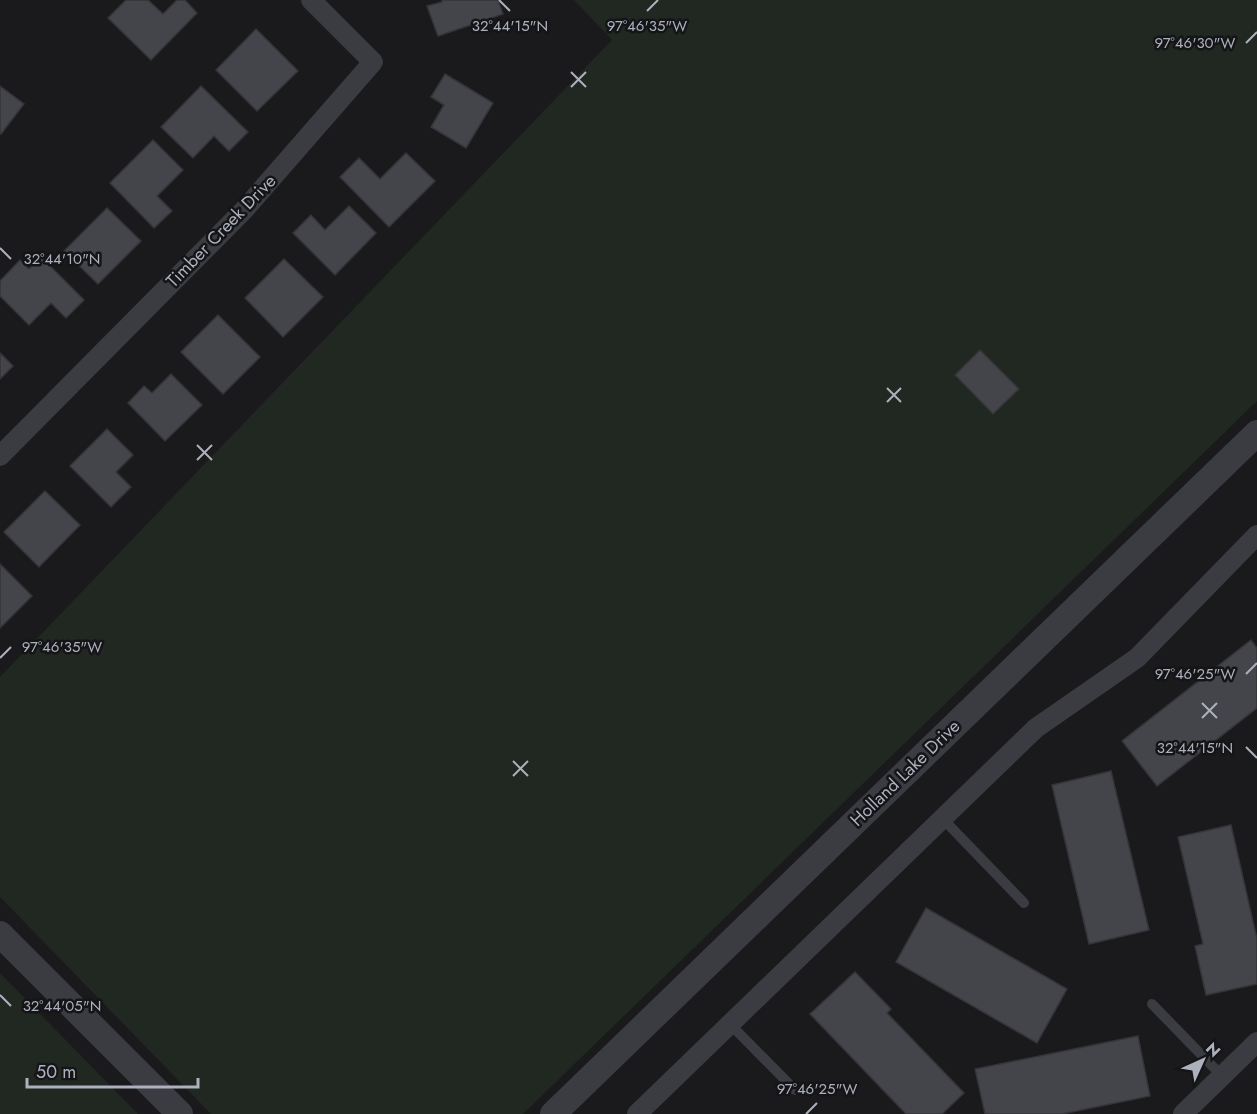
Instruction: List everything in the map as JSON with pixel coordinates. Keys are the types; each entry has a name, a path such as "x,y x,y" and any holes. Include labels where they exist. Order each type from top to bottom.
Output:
{"street":[{"name":"Timber Creek Drive","path":"0,456 244,210 374,62 311,0"},
{"name":"Holland Lake Drive","path":"553,1114 1256,435"},
{"path":"637,1114 1036,728 1137,658 1257,535"},
{"path":"0,934 180,1114"},
{"path":"1184,1114 1257,1042"}],"lane":[{"path":"942,818 1024,903"},
{"path":"1152,1004 1222,1076"},
{"path":"730,1024 795,1090"}],"shaded area":[{"path":"574,0 1257,0 1257,401 523,1114 211,1114 0,897 0,677 612,40"},
{"path":"0,973 138,1114 0,1114"}],"building":[{"path":"126,0 148,0 163,14 177,0 185,0 197,13 151,60 108,18"},
{"path":"442,0 498,0 503,14 438,36 427,6 442,2"},
{"path":"256,29 298,71 257,111 216,70"},
{"path":"445,74 493,103 466,148 431,127 444,105 431,97"},
{"path":"0,86 24,104 1,134 0,134"},
{"path":"201,86 248,132 229,151 214,136 193,158 161,127"},
{"path":"153,140 183,170 157,196 172,211 154,228 110,183"},
{"path":"406,153 435,181 389,227 340,177 359,158 380,179"},
{"path":"349,206 376,233 335,275 293,233 311,215 325,230"},
{"path":"107,208 141,241 98,284 64,251"},
{"path":"41,257 84,300 66,318 51,303 29,325 0,296 0,281 20,260 29,269"},
{"path":"284,259 323,297 283,337 245,298"},
{"path":"218,315 260,357 223,394 181,352"},
{"path":"980,350 1019,389 993,414 955,375"},
{"path":"0,353 13,366 0,379"},
{"path":"171,374 202,405 165,441 128,403 144,386 152,393"},
{"path":"107,429 133,455 116,472 131,487 111,507 70,466"},
{"path":"45,491 80,525 39,567 4,532"},
{"path":"0,564 32,596 0,628"},
{"path":"1251,640 1257,648 1257,708 1157,786 1122,741"},
{"path":"1111,771 1149,930 1089,944 1052,785"},
{"path":"1231,825 1257,939 1257,984 1206,995 1195,946 1203,944 1178,837"},
{"path":"926,908 1067,989 1037,1043 896,962"},
{"path":"855,972 891,1009 887,1013 964,1093 942,1114 906,1114 810,1014"},
{"path":"1138,1036 1150,1096 1062,1114 985,1114 975,1069"}]}
